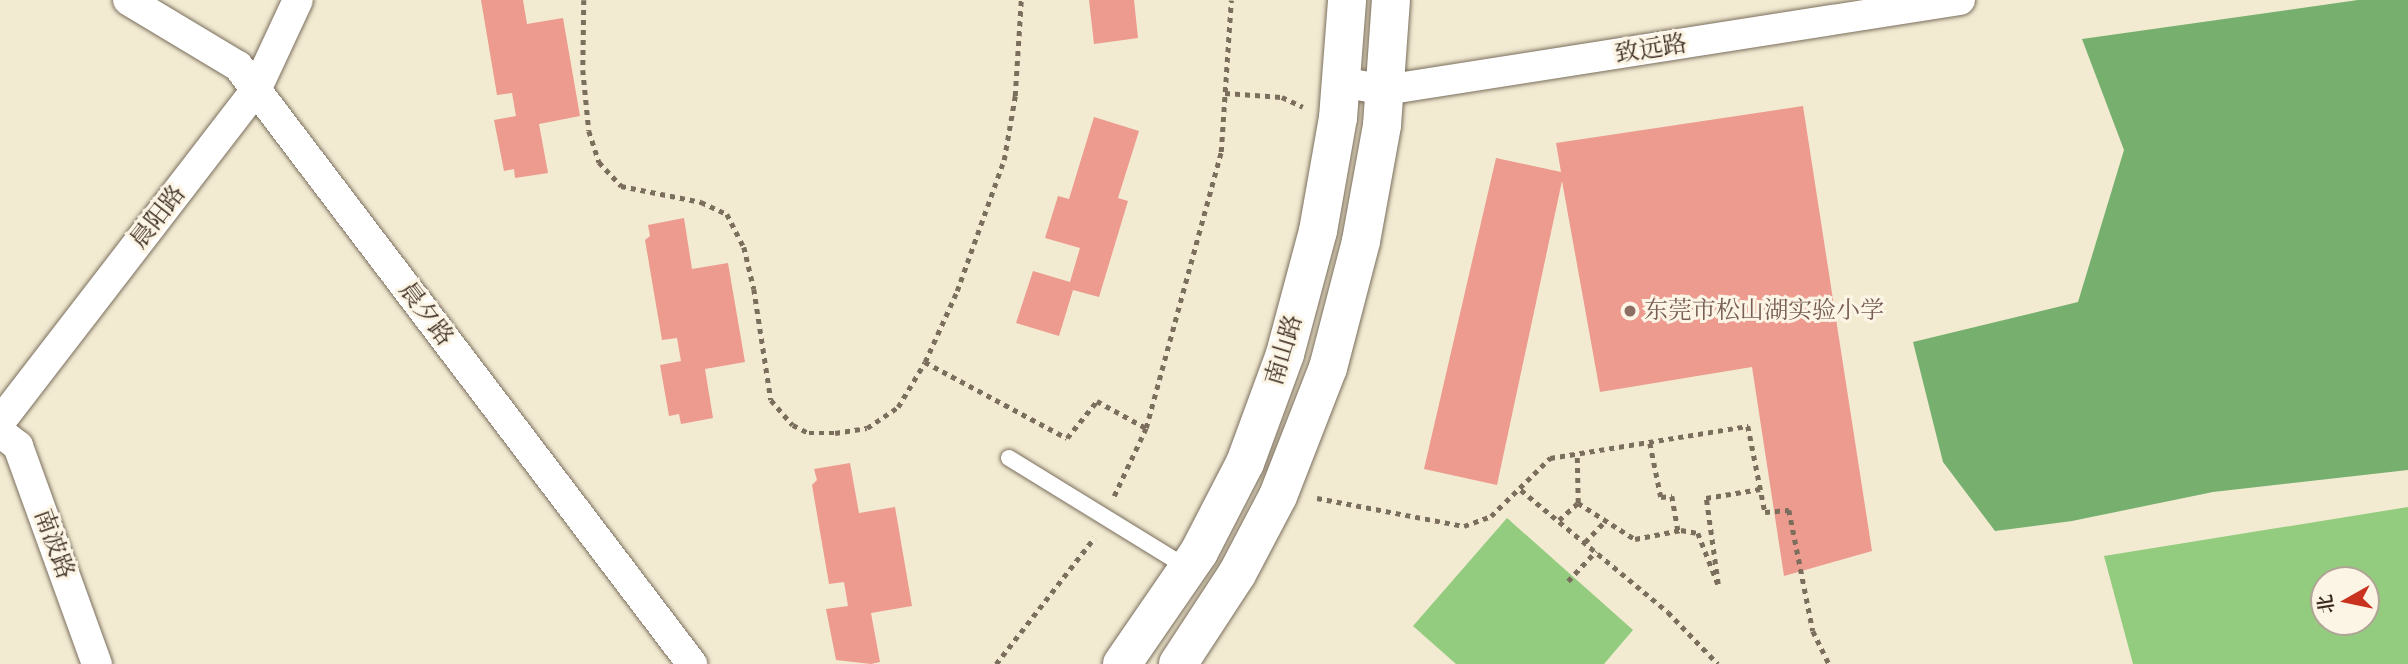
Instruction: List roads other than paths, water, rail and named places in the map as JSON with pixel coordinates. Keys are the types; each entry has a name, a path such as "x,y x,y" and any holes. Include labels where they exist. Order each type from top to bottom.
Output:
{"main road":[{"name":"南山路","path":"1122,664 1188,568 1245,463 1286,355 1318,231 1341,82 1347,0"},
{"name":"南山路","path":"1178,664 1237,575 1278,496 1328,368 1361,241 1385,90 1391,0"}],"street":[{"name":"晨夕路","path":"128,0 239,66 692,664"},
{"name":"晨阳路","path":"0,422 256,90 298,0"},
{"name":"致远路","path":"1341,82 1385,90 1960,0"},
{"name":"南波路","path":"0,432 18,446 97,664"}],"lane":[{"path":"1009,458 1188,568"}],"place":[{"name":"东莞市松山湖实验小学","path":"1630,311"}]}
